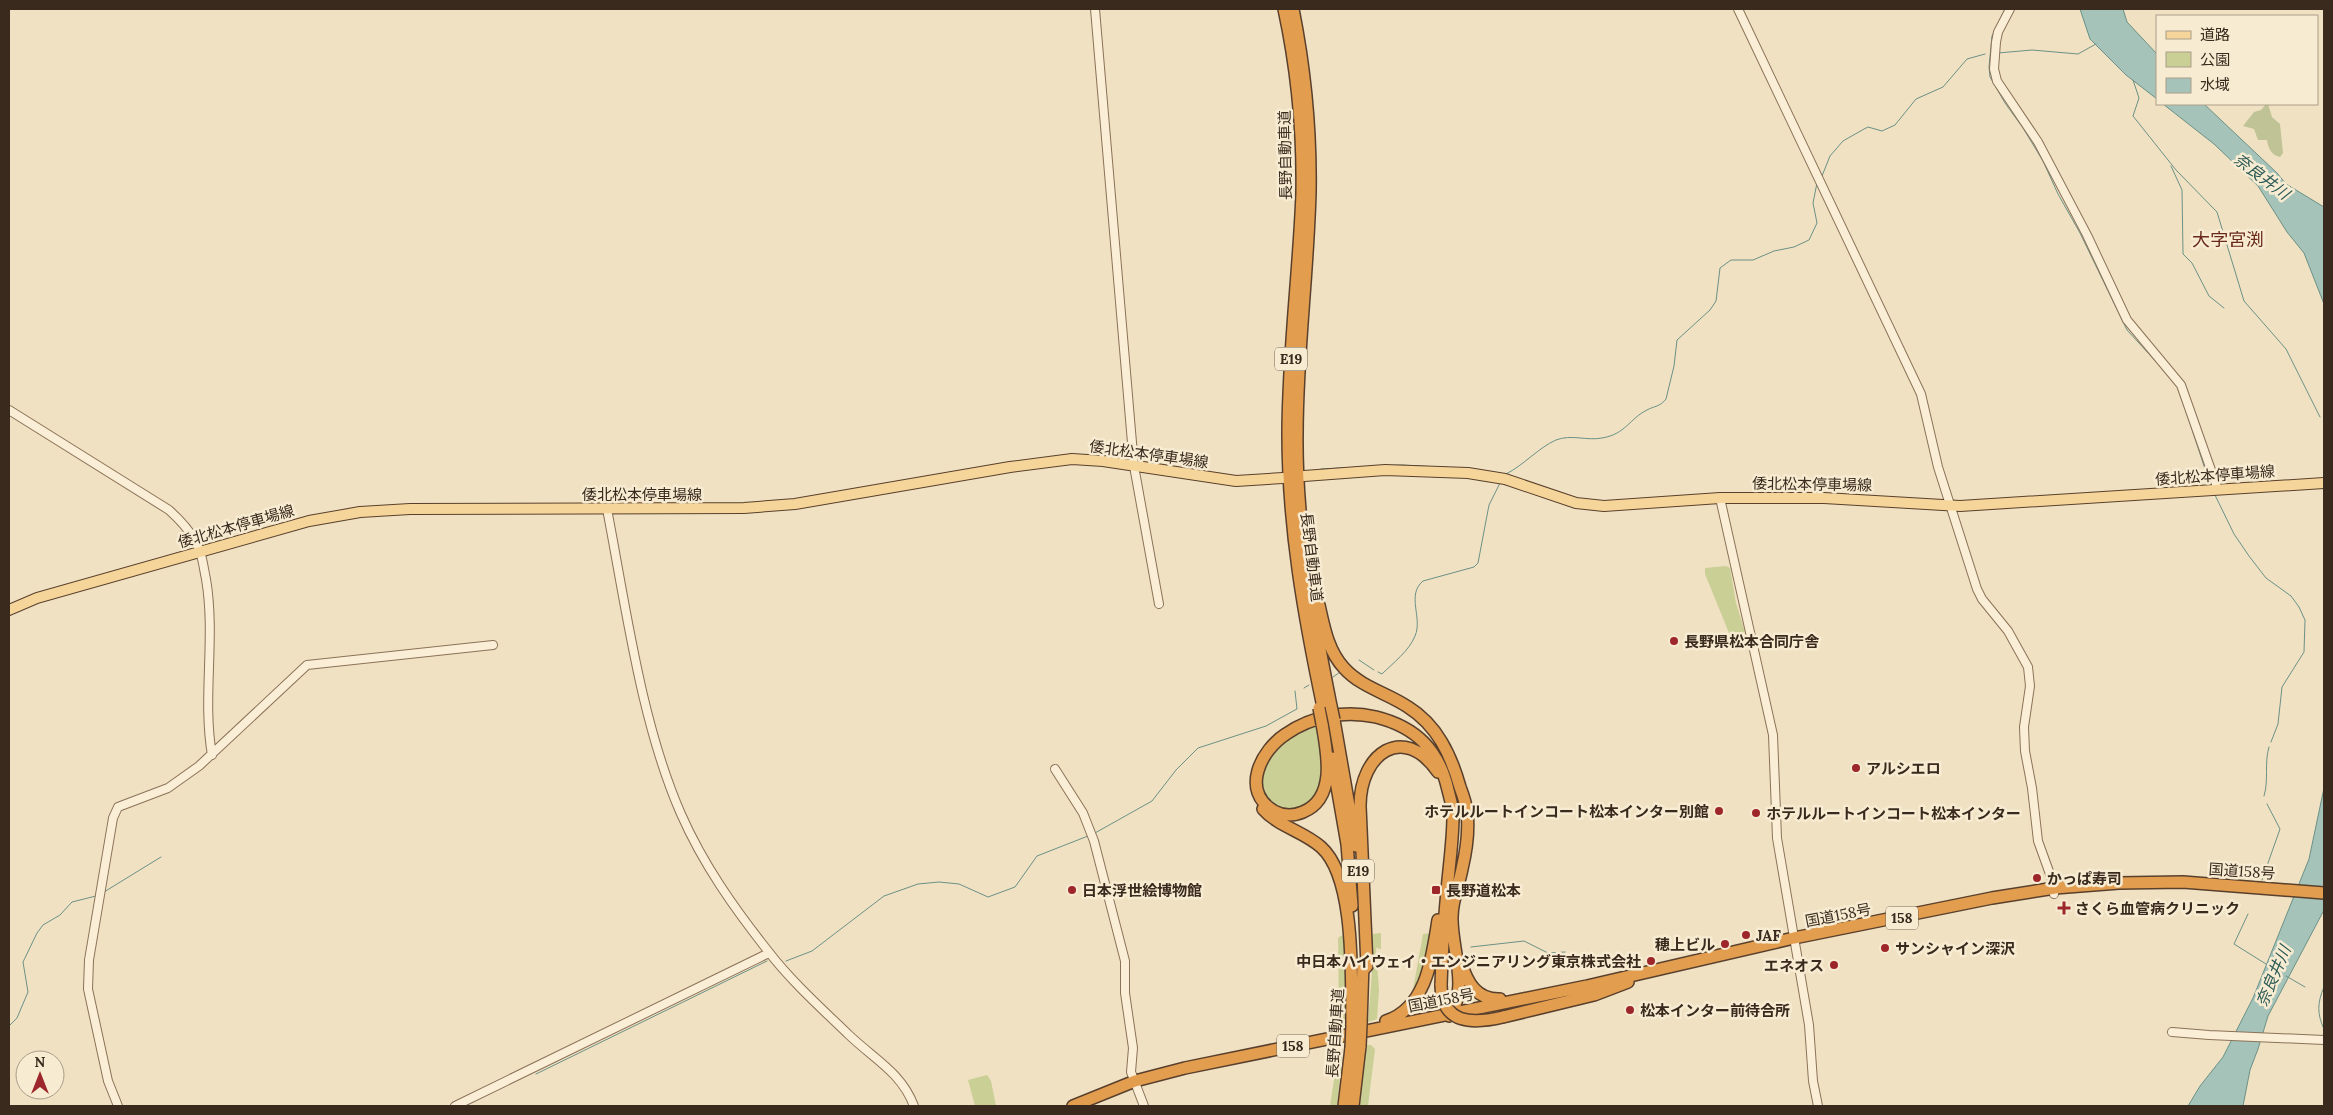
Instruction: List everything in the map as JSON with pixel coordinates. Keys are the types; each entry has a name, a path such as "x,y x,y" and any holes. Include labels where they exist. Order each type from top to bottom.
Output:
{"highway":[{"name":"長野自動車道","path":"1284,9 1298,92 1302,156 1299,247 1289,395 1288,470 1294,546 1306,626 1327,722 1344,826 1351,886 1357,1024"},
{"name":"長野自動車道","path":"1293,9 1306,91 1310,156 1309,221 1298,394 1298,498 1324,707"},
{"path":"1298,498 1316,597 1334,655 1356,679 1408,707 1431,727 1452,759 1464,798 1467,825 1463,864 1453,901 1452,932 1458,972 1458,992 1447,1017"},
{"path":"1357,1024 1342,885 1338,872 1334,863 1321,847 1280,823 1261,807 1253,791 1251,776 1258,753 1277,733 1295,722 1315,714 1348,709 1382,714 1410,725 1432,742 1446,763 1464,798"},
{"path":"1327,722 1328,767 1326,783 1322,794 1311,808 1302,813 1286,815 1275,812 1262,798 1258,786 1258,768 1266,751 1284,735 1306,723 1328,716 1349,714 1371,716 1390,722 1422,740 1442,766 1452,806 1453,817 1440,985 1445,1005 1462,1020 1477,1022 1503,1017 1594,995 1630,982"},
{"name":"長野自動車道","path":"1327,722 1356,843 1362,910 1363,970 1355,1047 1353,1106"},
{"path":"1363,970 1367,966 1367,940 1360,796 1363,780 1369,766 1378,756 1390,750 1404,748 1418,752 1438,772 1452,806"},
{"path":"1332,1038 1399,1016 1415,1002 1431,958 1449,863"},
{"name":"国道158号","path":"1087,1106 1136,1084 1992,898 2153,882 2188,882 2274,891 2324,899"},
{"name":"国道158号","path":"2274,891 2324,893"},
{"path":"1452,932 1468,981 1478,994 1494,999 1536,996"},
{"name":"国道158号","path":"1073,1106 1136,1084 1332,1038 1630,982 1795,942"},
{"name":"長野自動車道","path":"1344,1106 1355,1047"}],"main road":[{"name":"倭北松本停車場線","path":"9,610 37,598 309,521 360,512 410,509 737,509 781,505 1058,460 1086,459 1236,481 1283,478"},
{"name":"倭北松本停車場線","path":"1304,476 1385,470 1468,473 1499,478 1565,500 1594,506 1720,498 1824,498 1952,506 2324,483"}],"street":[{"path":"1096,9 1134,466 1158,604"},
{"path":"1738,9 1921,394 1938,467 1980,594 2008,631 2028,667 2030,686 2024,727 2024,751 2032,788 2038,842 2054,891"},
{"path":"2010,9 1998,32 1996,42 1994,69 1996,81 2038,142 2087,236 2127,320 2182,385 2215,491"},
{"path":"9,410 169,510 184,523 195,540 200,552 211,607 208,692 209,740 212,755"},
{"path":"1720,498 1772,736 1776,838 1809,1025 1813,1081 1818,1106"},
{"path":"607,509 637,662 660,758 681,814 706,864 734,908 770,953 850,1036 894,1072 914,1106"},
{"path":"118,1106 108,1081 88,989 89,960 113,818 118,807 168,788 212,755 307,665 493,645"},
{"path":"1056,769 1088,822 1125,961 1125,993 1133,1048 1131,1072 1144,1106"},
{"path":"454,1106 770,953"},
{"path":"2172,1032 2214,1036 2324,1040"}],"green space":[{"path":"2265,105 2268,105 2272,117 2280,124 2283,153 2280,157 2270,151 2267,140 2258,140 2254,129 2243,126 2254,112 2261,110"},
{"path":"1726,566 1730,568 1736,603 1745,632 1731,638 1705,574 1705,568"},
{"path":"1315,726 1322,746 1323,767 1321,787 1312,804 1289,811 1276,807 1263,794 1260,770 1282,741"},
{"path":"1381,933 1381,949 1376,948 1379,990 1377,1019 1368,1022 1372,973 1372,934"},
{"path":"1433,933 1418,993 1412,995 1423,934"},
{"path":"1344,934 1346,1027 1342,1025 1339,1018 1338,938"},
{"path":"1367,1045 1371,1045 1375,1049 1368,1106 1358,1106"},
{"path":"1343,1050 1337,1106 1330,1106 1338,1053"},
{"path":"987,1075 991,1081 996,1106 975,1106 968,1080"}],"water":[{"path":"2080,9 2123,9 2127,22 2156,53 2156,98 2126,75 2090,39"},
{"name":"奈良井川","path":"2164,105 2205,105 2277,173 2286,184 2324,207 2324,304 2304,253 2287,232 2258,186 2214,144"},
{"name":"奈良井川","path":"2324,788 2324,910 2268,1016 2250,1070 2243,1106 2188,1106 2200,1086 2223,1057 2253,998 2309,859"}],"waterway":[{"path":"2005,9 1992,36 1990,77 2043,161 2127,330 2160,366"},
{"path":"1998,53 2032,50 2078,54 2096,44"},
{"path":"1822,176 1830,156 1843,141 1868,127 1882,131 1895,125 1916,99 1943,87 1967,59 1985,54"},
{"path":"2133,80 2139,98 2133,116 2176,170 2217,212 2244,301 2286,349 2320,417"},
{"path":"2171,166 2182,190 2183,254 2192,263 2209,296 2224,308"},
{"path":"1506,474 1543,447 1556,440 1562,438 1596,439 1610,436 1622,430 1641,414 1664,402 1674,366 1677,340 1710,310 1716,301 1720,268 1731,260 1753,260 1774,251 1794,247 1809,240 1817,223 1813,203 1817,183"},
{"path":"2184,405 2210,484"},
{"path":"1321,469 1402,465 1475,469"},
{"path":"1378,672 1382,674 1409,647 1415,636 1417,629 1416,593 1423,581 1474,567 1478,563 1489,505 1500,483"},
{"path":"2215,495 2234,534 2249,556 2266,578 2291,596 2305,620 2304,652 2282,687 2278,724 2271,742"},
{"path":"1359,660 1374,670"},
{"path":"1333,677 1340,672"},
{"path":"1304,688 1309,685"},
{"path":"1095,833 1152,801 1176,770 1198,748 1266,726 1297,709 1295,691"},
{"path":"2264,796 2269,747"},
{"path":"2262,880 2280,829 2267,804"},
{"path":"786,961 812,951 884,896 918,884 939,882 959,884 988,897 1015,887 1037,856 1088,836"},
{"path":"104,892 161,857"},
{"path":"9,1026 17,1018 28,992 23,962 37,933 43,925 60,915 72,902 96,896"},
{"name":"奈良井川","path":"2248,914 2234,944 2266,964"},
{"path":"1471,947 1524,941 1548,953 1565,952"},
{"path":"536,1074 767,961"},
{"name":"奈良井川","path":"2286,976 2305,987"},
{"path":"2324,987 2319,1008 2324,1029"}],"place":[{"name":"長野県松本合同庁舎","path":"1674,641"},
{"name":"アルシエロ","path":"1856,768"},
{"name":"ホテルルートインコート松本インター別館","path":"1719,811"},
{"name":"ホテルルートインコート松本インター","path":"1756,813"},
{"name":"かっぱ寿司","path":"2037,878"},
{"name":"日本浮世絵博物館","path":"1072,890"},
{"name":"長野道松本","path":"1436,890"},
{"name":"さくら血管病クリニック","path":"2064,908"},
{"name":"JAF","path":"1746,935"},
{"name":"穂上ビル","path":"1725,944"},
{"name":"サンシャイン深沢","path":"1885,948"},
{"name":"中日本ハイウェイ・エンジニアリング東京株式会社","path":"1651,961"},
{"name":"エネオス","path":"1834,965"},
{"name":"松本インター前待合所","path":"1630,1010"}],"district":[{"name":"大字宮渕","path":"2228,239"}]}
